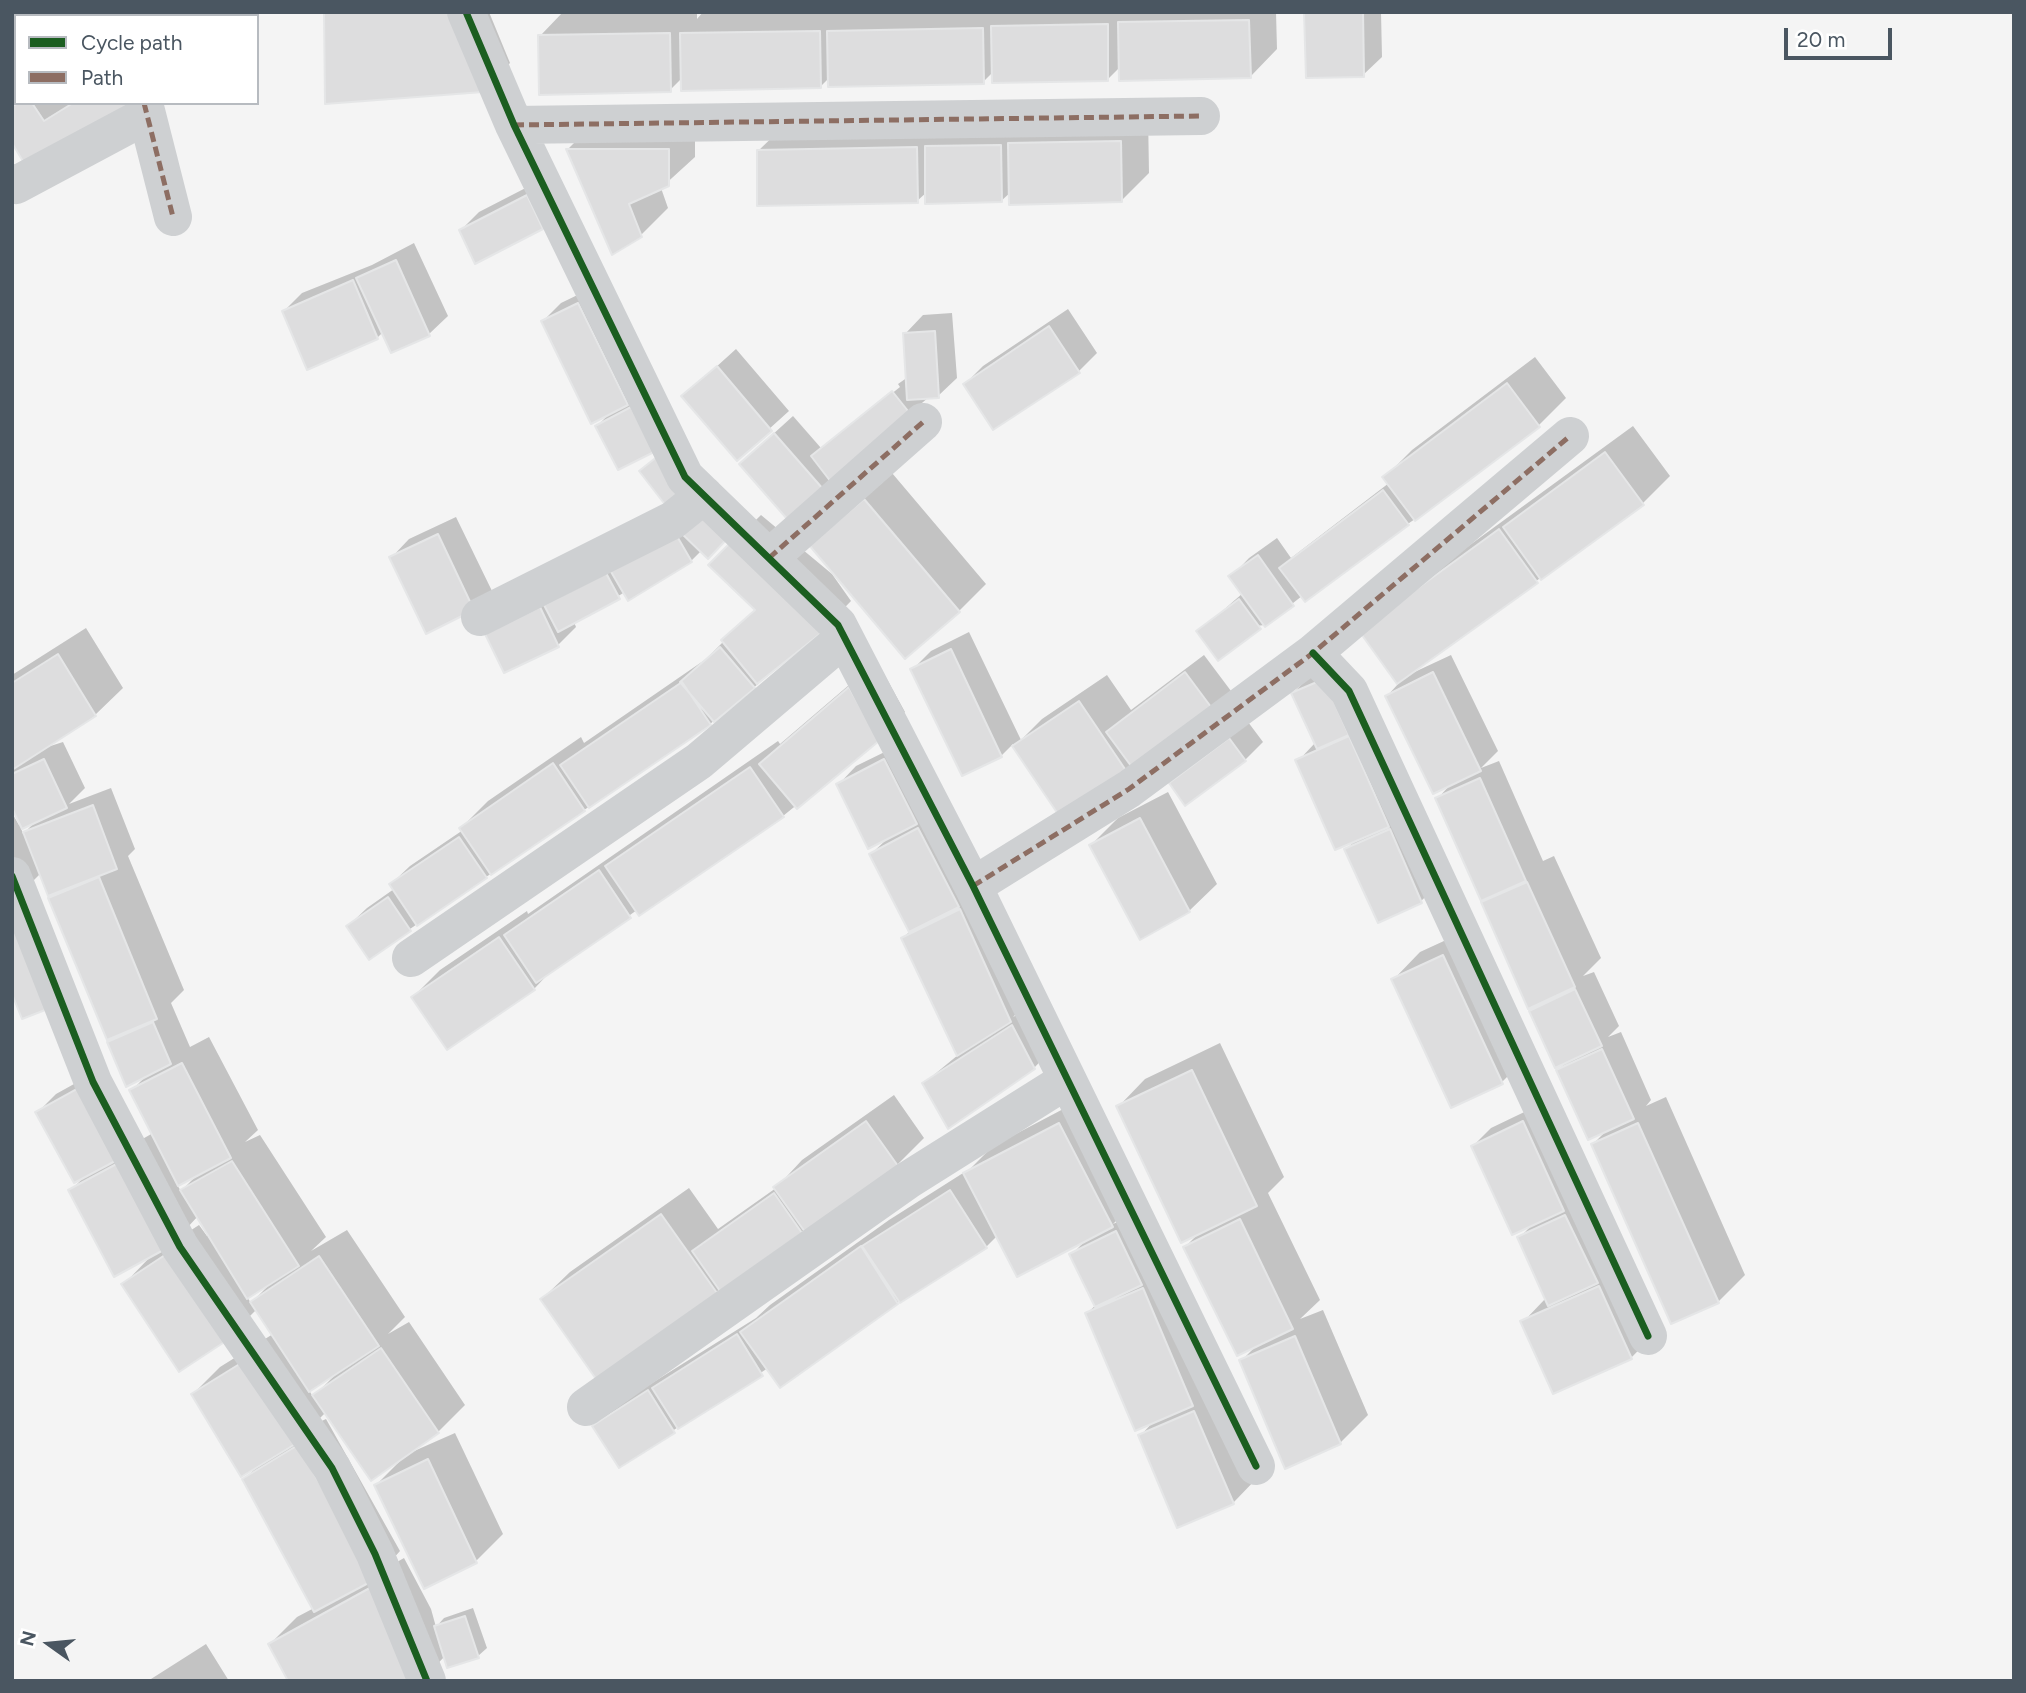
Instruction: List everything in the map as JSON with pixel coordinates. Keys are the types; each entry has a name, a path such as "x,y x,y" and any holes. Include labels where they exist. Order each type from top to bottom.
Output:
{"street":[{"path":"466,12 514,125 685,477 838,625 973,887 1256,1466"},
{"path":"12,183 16,185 145,109 173,217"},
{"path":"514,125 1201,116"},
{"path":"769,558 923,422"},
{"path":"973,887 1129,789 1313,653 1570,436"},
{"path":"480,617 673,520 704,495"},
{"path":"411,958 699,761 844,638"},
{"path":"1313,653 1349,691 1648,1336"},
{"path":"12,876 100,1094 180,1247 332,1468 375,1554 427,1681"},
{"path":"586,1407 908,1180 1067,1080"}],"building":[{"path":"155,12 201,12 201,14"},
{"path":"324,12 452,12 483,92 325,104"},
{"path":"1304,12 1363,12 1364,77 1306,78"},
{"path":"1249,20 1251,78 1119,81 1118,22"},
{"path":"1108,24 1108,81 992,83 991,26"},
{"path":"983,28 984,84 828,87 827,31"},
{"path":"820,31 821,88 681,91 680,33"},
{"path":"670,33 671,92 539,95 538,35"},
{"path":"33,105 44,121 70,105 128,105 27,168 12,143 12,106"},
{"path":"1121,141 1122,202 1009,205 1008,143"},
{"path":"1001,145 1002,202 925,204 925,146"},
{"path":"917,147 918,203 757,206 757,150"},
{"path":"566,149 669,149 669,186 629,204 642,237 612,255"},
{"path":"527,195 543,229 475,264 459,230"},
{"path":"396,260 430,336 391,353 356,278"},
{"path":"353,280 378,339 307,370 282,311"},
{"path":"578,303 628,405 591,424 541,321"},
{"path":"1049,326 1080,373 993,430 963,384"},
{"path":"935,331 939,398 907,400 903,333"},
{"path":"717,366 772,431 737,461 681,396"},
{"path":"1507,383 1540,427 1415,521 1382,477"},
{"path":"892,391 912,416 831,482 811,456"},
{"path":"631,407 654,452 618,470 595,426"},
{"path":"774,433 823,489 788,520 739,464"},
{"path":"1605,452 1644,505 1541,580 1503,527"},
{"path":"658,456 689,497 670,511 639,471"},
{"path":"1383,490 1409,525 1305,602 1279,568"},
{"path":"864,499 960,612 905,659 809,545"},
{"path":"699,509 728,538 708,559 678,530"},
{"path":"1499,529 1538,583 1397,684 1359,631"},
{"path":"674,531 692,562 628,601 610,570"},
{"path":"438,534 474,610 426,634 389,557"},
{"path":"732,541 825,630 757,684 721,640 755,610 708,565"},
{"path":"1258,555 1294,606 1265,627 1228,576"},
{"path":"606,573 620,599 558,632 544,605"},
{"path":"1239,599 1261,629 1218,661 1196,631"},
{"path":"540,607 559,647 504,673 485,634"},
{"path":"720,647 755,688 714,722 680,682"},
{"path":"951,649 1002,757 962,776 910,669"},
{"path":"58,654 96,716 12,770 12,683"},
{"path":"1185,672 1214,711 1134,770 1106,732"},
{"path":"1433,672 1481,771 1433,794 1385,696"},
{"path":"1324,679 1349,735 1317,749 1291,693"},
{"path":"682,682 711,725 589,808 560,765"},
{"path":"849,687 879,741 797,809 759,764"},
{"path":"1079,701 1129,775 1062,820 1012,746"},
{"path":"1349,736 1389,827 1335,850 1295,760"},
{"path":"1229,738 1246,761 1185,806 1169,783"},
{"path":"44,759 67,808 22,829 12,808 12,774"},
{"path":"884,759 917,824 868,849 836,784"},
{"path":"553,763 585,811 491,875 459,828"},
{"path":"750,767 784,817 639,916 605,866"},
{"path":"1480,778 1526,881 1481,901 1435,798"},
{"path":"93,805 117,869 48,896 23,832"},
{"path":"1140,818 1190,912 1140,940 1089,845"},
{"path":"918,828 959,907 909,932 869,854"},
{"path":"1390,829 1422,903 1378,923 1344,849"},
{"path":"459,837 487,878 417,926 389,884"},
{"path":"599,870 631,918 536,983 504,935"},
{"path":"99,877 157,1019 107,1040 48,898"},
{"path":"1527,882 1575,987 1528,1009 1481,902"},
{"path":"388,897 411,931 369,960 346,926"},
{"path":"960,909 1011,1022 957,1056 901,938"},
{"path":"12,911 58,1005 22,1019 12,994"},
{"path":"499,937 535,990 447,1050 411,997"},
{"path":"1443,955 1503,1084 1451,1108 1391,979"},
{"path":"1575,989 1602,1046 1555,1068 1529,1011"},
{"path":"153,1022 171,1064 126,1087 107,1042"},
{"path":"1012,1025 1035,1069 948,1129 922,1083"},
{"path":"1602,1049 1634,1119 1588,1140 1556,1070"},
{"path":"182,1063 231,1158 178,1186 129,1090"},
{"path":"1192,1070 1257,1206 1181,1243 1116,1106"},
{"path":"82,1086 121,1158 74,1183 35,1112"},
{"path":"866,1121 898,1166 805,1232 773,1187"},
{"path":"1523,1121 1564,1211 1512,1235 1471,1146"},
{"path":"1059,1123 1113,1227 1017,1277 963,1173"},
{"path":"1638,1123 1719,1303 1671,1324 1591,1144"},
{"path":"122,1161 169,1247 114,1277 68,1190"},
{"path":"232,1161 299,1266 247,1299 180,1190"},
{"path":"950,1190 987,1248 900,1303 862,1246"},
{"path":"774,1193 802,1233 720,1291 692,1251"},
{"path":"661,1214 717,1293 596,1379 540,1299"},
{"path":"1565,1215 1598,1283 1548,1306 1517,1237"},
{"path":"1240,1219 1293,1329 1237,1356 1183,1247"},
{"path":"1116,1231 1142,1285 1095,1307 1069,1254"},
{"path":"861,1246 898,1304 780,1388 740,1332"},
{"path":"171,1251 229,1339 179,1372 121,1284"},
{"path":"319,1256 379,1346 309,1392 250,1302"},
{"path":"1599,1286 1632,1359 1553,1394 1520,1321"},
{"path":"1143,1288 1193,1406 1135,1431 1085,1313"},
{"path":"737,1334 763,1376 678,1429 652,1388"},
{"path":"1295,1336 1341,1444 1285,1469 1239,1360"},
{"path":"381,1348 439,1433 371,1481 312,1395"},
{"path":"246,1360 297,1443 241,1477 191,1394"},
{"path":"648,1390 675,1433 619,1468 592,1426"},
{"path":"1194,1411 1234,1504 1177,1528 1138,1435"},
{"path":"298,1445 374,1580 314,1612 242,1479"},
{"path":"428,1459 477,1563 424,1589 374,1485"},
{"path":"377,1584 416,1681 288,1681 268,1644"},
{"path":"465,1616 479,1658 447,1668 434,1626"}],"marked path":[{"path":"145,105 173,217"},
{"path":"514,125 1201,116"},
{"path":"769,558 923,422"},
{"path":"973,886 1129,789 1313,653 1570,436"}],"cycle path":[{"path":"466,12 514,125 685,477 838,625 973,886 1256,1466"},
{"path":"1313,653 1349,691 1648,1336"},
{"path":"12,876 93,1082 180,1247 332,1468 375,1554 427,1681"}]}
